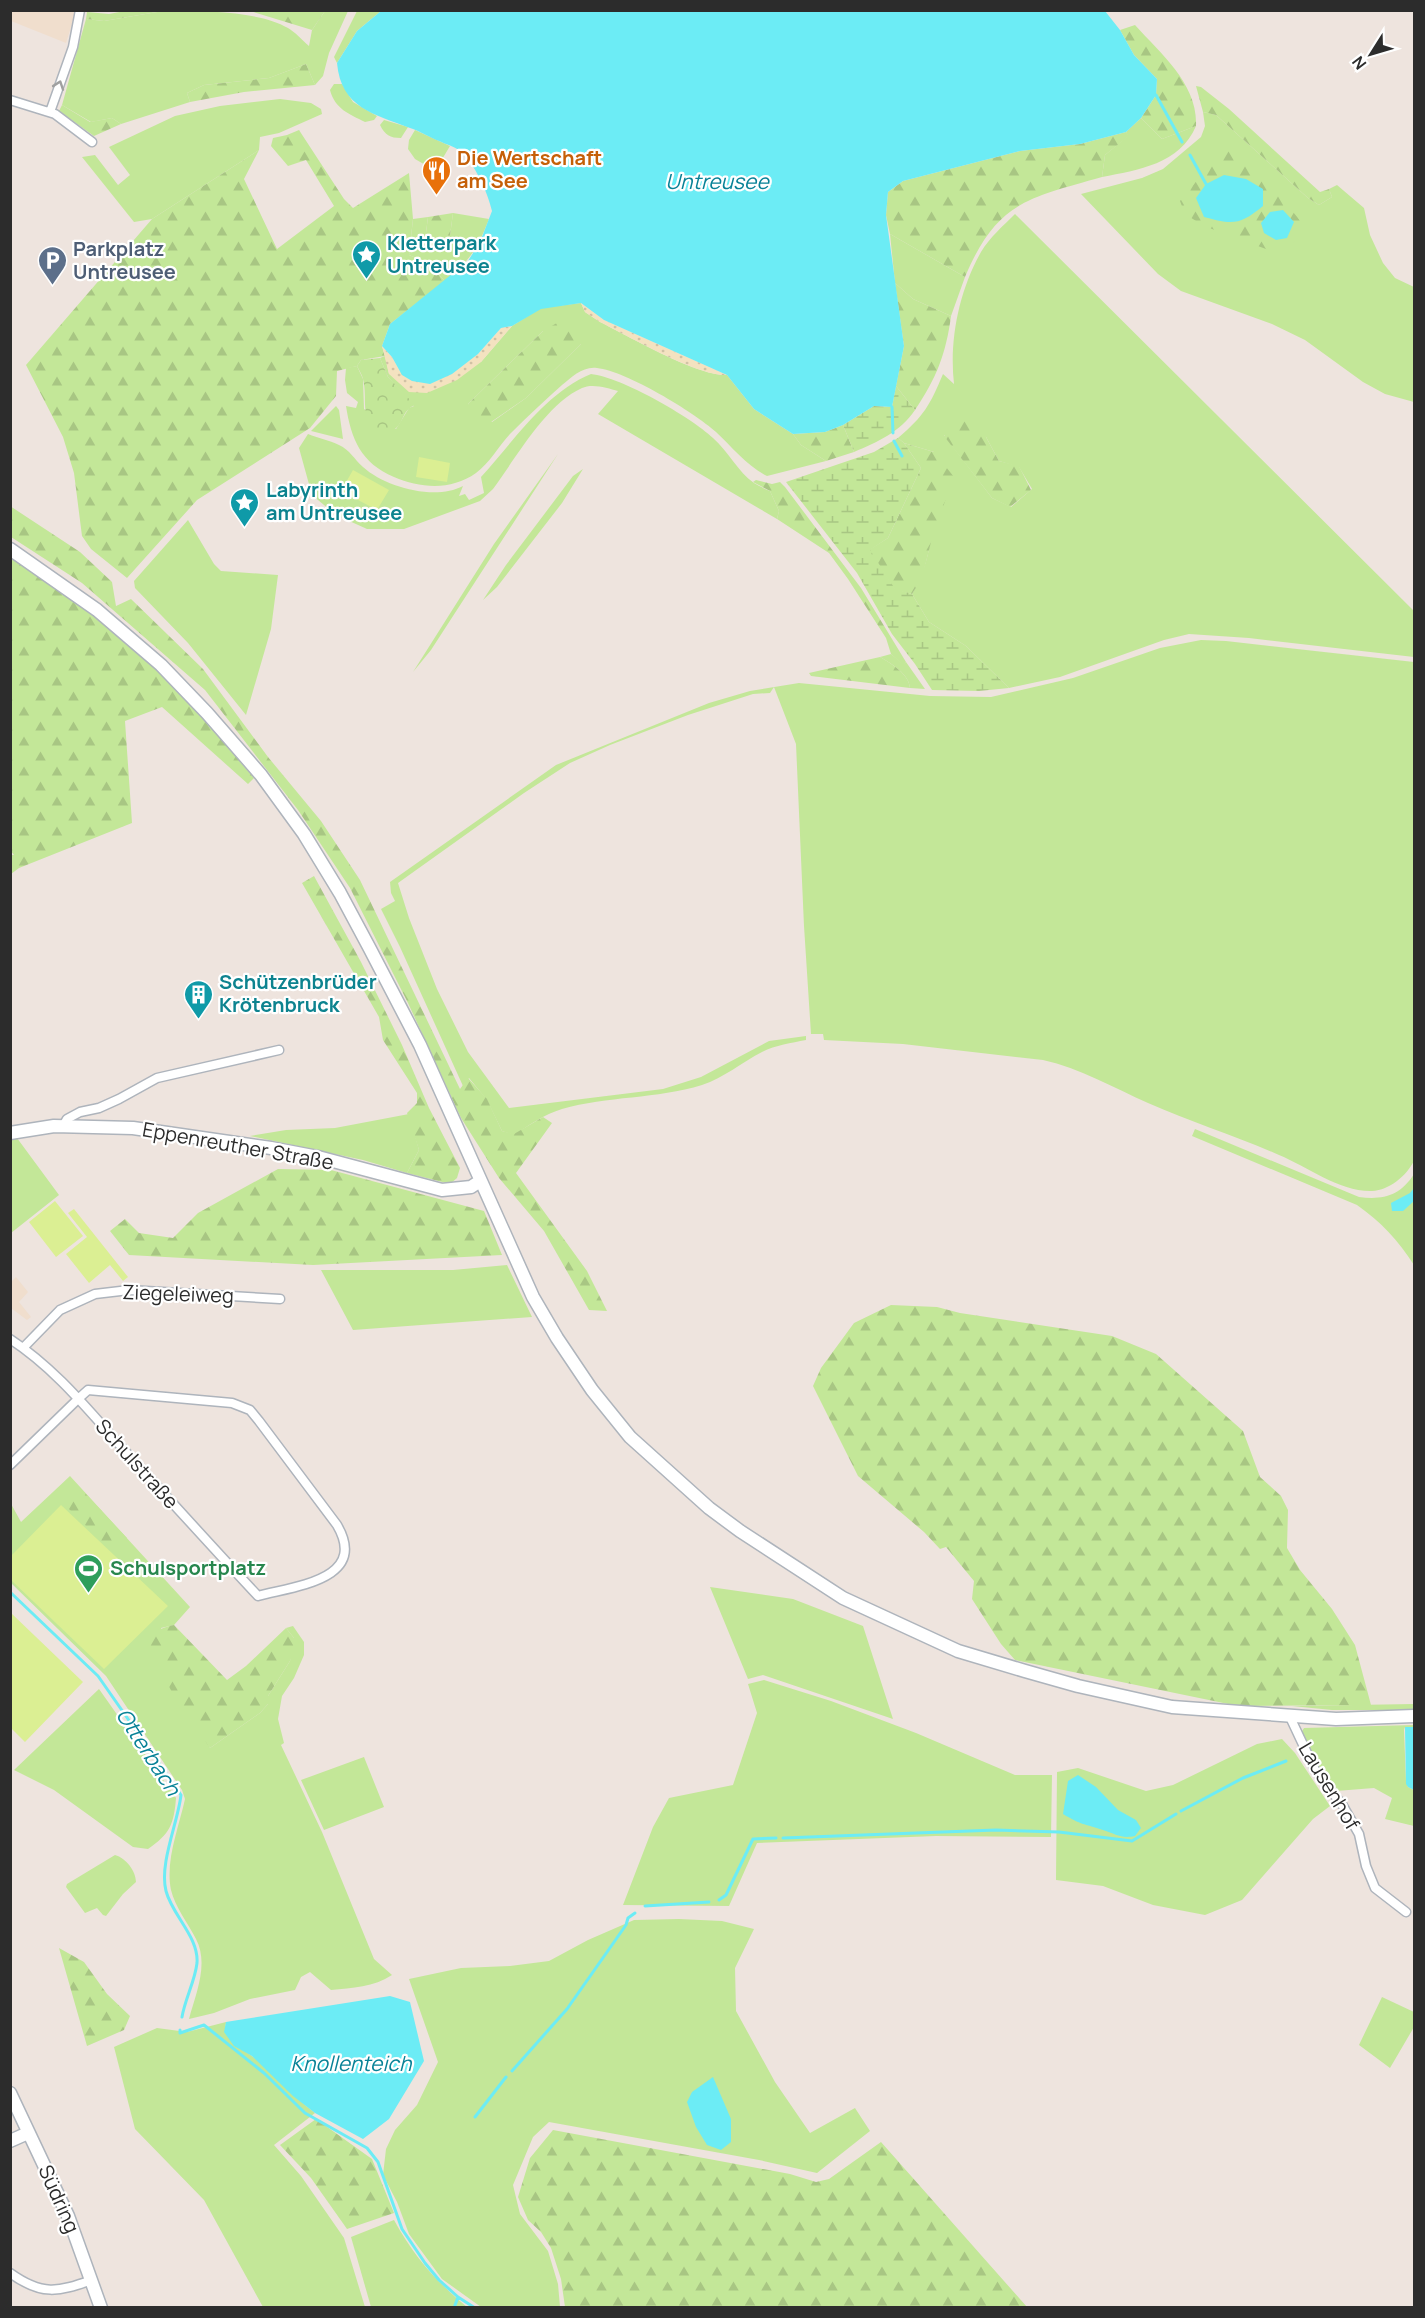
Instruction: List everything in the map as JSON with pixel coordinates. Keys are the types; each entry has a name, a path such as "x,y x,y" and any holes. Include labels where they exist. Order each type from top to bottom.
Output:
{"main road":[{"path":"10,549 112,621 161,665 261,775 304,834 340,893 420,1045 533,1297 592,1390 630,1437 684,1486 740,1532 843,1598 958,1651 1078,1686 1172,1707 1336,1719 1414,1716"},
{"name":"Eppenreuther Straße","path":"10,1133 63,1126 132,1128 318,1157 442,1190 471,1187 480,1181"},
{"name":"Südring","path":"10,2093 68,2216 101,2307"},
{"path":"10,2141 28,2133"}],"street":[{"path":"50,112 73,47 80,10"},
{"path":"10,100 50,112 92,142"},
{"name":"Eppenreuther Straße","path":"63,1126 67,1119 119,1099 157,1078 279,1050"},
{"name":"Ziegeleiweg","path":"23,1348 60,1310 96,1294 129,1290 280,1299"},
{"name":"Schulstraße","path":"10,1339 52,1371 258,1596 320,1579 334,1573 342,1563 346,1550 344,1537 337,1525 250,1410 216,1400 100,1390 88,1390 78,1399"},
{"path":"10,1465 78,1399"},
{"name":"Lausenhof","path":"1290,1717 1315,1770 1343,1806 1359,1834 1366,1866 1375,1888 1406,1912"},
{"path":"10,2273 50,2291 63,2290 92,2280"}],"shaded area":[{"path":"10,11 76,11 66,43 11,21"},
{"path":"16,1277 28,1292 19,1302 31,1317 27,1320 11,1308 11,1282"}],"green space":[{"path":"130,10 163,11 104,21 86,19 87,12 109,14"},
{"path":"163,11 227,13 260,18 288,28 309,46 312,30 325,11 348,11 329,53 323,76 315,85 306,64 269,78 204,85 187,93 190,102 121,124 112,118 91,122 62,105 86,19 104,21"},
{"path":"250,11 325,11 312,30"},
{"path":"357,11 381,11 357,31 337,63 334,57"},
{"path":"1135,25 1184,83 1195,111 1196,126 1162,139 1141,118 1156,95 1157,79 1134,55 1120,30"},
{"path":"306,64 315,85 244,92 190,102 187,93 204,85 269,78"},
{"path":"334,84 342,84 353,102 377,116 374,120 365,122 339,106 330,90"},
{"path":"1196,86 1201,87 1229,109 1320,192 1329,189 1332,197 1319,205 1308,198 1216,115 1203,112"},
{"path":"280,99 311,103 321,109 322,114 279,133 260,137 259,150 152,219 134,222 82,157 95,155 118,185 130,175 109,147 175,116 220,106"},
{"path":"62,105 90,122 112,118 121,124 94,136 59,111"},
{"path":"1203,112 1216,115 1308,198 1319,205 1332,197 1329,189 1337,185 1364,208 1370,235 1383,263 1395,278 1414,287 1414,402 1385,394 1363,382 1305,340 1272,324 1181,291 1158,274 1081,194 1142,178 1163,169 1201,137 1205,126"},
{"path":"1141,118 1162,139 1196,126 1189,139 1169,157 1143,168 1102,177 1105,155 1128,136 1126,132"},
{"path":"384,120 408,127 401,138 391,137 380,125"},
{"path":"299,130 344,199 353,208 409,173 413,219 409,255 426,262 445,281 390,324 382,346 385,356 361,360 357,366 337,371 336,396 310,428 197,500 127,578 91,549 82,536 74,473 63,437 26,365 152,219 259,150 244,179 277,249 334,206 306,160 288,166 271,146 273,138"},
{"path":"415,130 450,146 441,161 427,166 415,159 408,149 409,140"},
{"path":"1126,132 1129,136 1105,155 1102,177 1035,198 1018,206 1003,217 977,252 965,277 890,234 886,215 888,192 903,181 1020,151 1080,144"},
{"path":"1238,144 1306,228 1282,255 1204,226 1185,214 1180,201 1218,155"},
{"path":"453,213 489,219 472,254 445,281 426,262 409,255 413,219 428,217 424,248 449,243"},
{"path":"453,213 449,243 424,248 428,217"},
{"path":"1015,214 1414,611 1414,657 1249,638 1189,634 1164,640 1060,677 1009,688 966,646 929,622 912,594 926,561 930,543 934,452 904,443 898,438 925,409 943,374 954,384 953,350 961,299 981,252","holes":["944,435 986,437 999,461 1019,467 1032,489 1011,507 992,498"]},
{"path":"890,234 965,277 951,316 913,299 895,283"},
{"path":"895,283 913,299 951,316 939,366 915,410 896,386 904,346"},
{"path":"581,303 585,312 600,322 645,345 699,370 727,375 754,409 793,434 801,445 826,461 767,476 747,462 706,424 676,404 625,376 592,368 578,373 562,385 512,432 481,469 466,479 446,485 414,484 394,477 373,465 360,449 351,429 346,406 356,408 358,402 347,393 346,368 357,366 363,379 364,409 396,429 409,408 414,406 388,377 380,358 385,356 389,374 481,362 512,326 541,308","holes":["543,331 581,344 526,398 492,422 468,404"]},
{"path":"562,320 584,334 581,344 526,398 491,422 472,416 468,404 543,331"},
{"path":"380,358 388,377 415,405 409,408 394,430 378,433 372,427 366,414 363,379 357,366 361,360"},
{"path":"591,374 620,382 637,390 673,409 703,429 748,478 770,491 779,511 777,519 598,414 618,391 595,386 582,388 556,406 533,433 493,489 480,501 404,529 367,529 336,515 312,495 299,448 308,434 343,447 363,467 384,481 425,492 452,490 463,486 459,496 465,494 469,500 484,493 481,477 531,419 559,393 574,382"},
{"path":"896,386 915,410 895,430 854,452 843,425 874,406 892,407"},
{"path":"336,406 339,410 343,439 311,431"},
{"path":"963,415 986,437 999,461 1019,466 1031,490 1010,507 992,498 944,436"},
{"path":"843,425 854,452 826,461 801,445 793,434 825,432"},
{"path":"898,438 921,468 888,538 870,550 895,589 912,594 929,622 966,646 1009,688 979,691 932,690 892,634 857,573 786,482 874,452"},
{"path":"904,443 934,452 954,477 933,534 922,578 912,594 895,590 869,550 888,538 921,468"},
{"path":"558,454 431,650 413,672 494,544"},
{"path":"419,457 450,463 447,482 416,477"},
{"path":"583,469 562,503 497,587 483,600 506,565 573,476"},
{"path":"353,470 389,490 377,510 341,491"},
{"path":"756,480 772,484 780,482 785,487 861,588 906,662 903,665 891,654 886,638 829,553 777,519 779,511 770,491 753,482"},
{"path":"10,506 80,552 112,582 116,606 131,599 203,669 268,757 321,821 360,880 460,1089 468,1078 487,1099 502,1131 514,1134 543,1117 552,1123 516,1173 587,1271 607,1311 589,1310 544,1231 499,1178 461,1118 408,1003 350,888 298,810 205,690 82,583 11,537"},
{"path":"188,520 214,564 221,571 278,575 271,629 246,715 188,643 135,588 134,581"},
{"path":"11,553 68,589 137,652 186,698 254,778 248,784 162,707 125,721 132,823 19,868 11,874 11,855 14,855 10,850"},
{"path":"1201,640 1414,662 1414,1161 1411,1167 1402,1177 1385,1188 1372,1191 1360,1190 1336,1183 1279,1155 1164,1110 1084,1073 1043,1060 903,1044 824,1040 823,1034 811,1034 796,744 774,687 799,683 930,696 991,697 1073,678 1160,648"},
{"path":"891,654 903,664 906,662 925,689 910,688 907,678 895,666 880,657"},
{"path":"880,657 895,666 907,678 910,688 811,676 809,673"},
{"path":"774,687 770,693 753,694 688,715 570,763 398,883 437,989 468,1052 509,1108 663,1089 701,1077 769,1041 806,1036 806,1040 762,1052 702,1085 667,1093 579,1105 549,1114 514,1135 502,1131 487,1100 469,1078 463,1086 381,909 395,901 391,893 390,882 556,765 709,703 750,691"},
{"path":"314,876 361,962 402,1045 429,1108 460,1168 457,1178 450,1184 407,1173 419,1150 407,1113 417,1103 417,1093 383,1040 379,1017 302,883"},
{"path":"409,1114 419,1150 407,1173 363,1160 250,1136 286,1130 335,1128"},
{"path":"1195,1129 1359,1197 1376,1198 1390,1195 1403,1187 1414,1174 1414,1265 1388,1232 1357,1205 1192,1136"},
{"path":"17,1138 59,1195 11,1233 11,1140"},
{"path":"278,1169 331,1170 484,1211 502,1255 313,1265 129,1255 110,1231 125,1219 139,1233 173,1238 198,1213"},
{"path":"55,1201 83,1236 56,1257 29,1222"},
{"path":"74,1209 128,1277 123,1281 110,1265 89,1283 66,1254 87,1237 68,1213"},
{"path":"507,1265 532,1317 353,1330 321,1270 453,1270"},
{"path":"891,1305 937,1307 960,1313 1112,1336 1156,1354 1243,1431 1260,1477 1281,1496 1288,1510 1287,1548 1300,1570 1332,1609 1355,1645 1371,1705 1238,1706 1015,1660 1001,1644 972,1599 974,1581 946,1547 940,1549 924,1532 858,1476 813,1386 821,1368 854,1323"},
{"path":"70,1476 190,1607 174,1625 161,1628 210,1748 260,1713 268,1704 268,1696 290,1661 294,1638 286,1628 293,1626 304,1642 304,1655 294,1678 282,1696 278,1719 284,1743 281,1745 322,1832 374,1959 392,1975 355,1988 331,1990 310,1972 301,1977 295,1990 250,1999 214,2013 189,2019 200,1979 200,1949 173,1896 170,1879 171,1856 185,1799 182,1790 106,1676 11,1583 10,1502 21,1522"},
{"path":"84,1492 127,1538 120,1545 108,1548 64,1504 66,1495"},
{"name":"Schulsportplatz","path":"61,1505 168,1606 104,1669 11,1580 11,1556"},
{"path":"710,1587 793,1599 863,1626 893,1719 763,1675 748,1679"},
{"path":"11,1613 83,1682 25,1742 11,1728"},
{"path":"174,1625 227,1680 246,1666 286,1628 294,1638 296,1646 290,1661 268,1696 268,1704 260,1713 210,1748 173,1694 148,1647 157,1632"},
{"path":"764,1680 831,1701 916,1733 1015,1775 1052,1775 1051,1837 936,1836 757,1843 729,1906 623,1905 653,1827 669,1798 733,1785 757,1713 748,1684"},
{"path":"99,1689 176,1798 174,1815 169,1828 148,1849 133,1847 54,1790 14,1770"},
{"path":"1414,1704 1414,1710 1332,1710 1292,1706"},
{"path":"1414,1725 1414,1727 1405,1727 1404,1730 1406,1781 1408,1787 1414,1790 1414,1826 1385,1819 1392,1798 1374,1788 1336,1791 1313,1759 1301,1733 1304,1728"},
{"path":"1282,1739 1295,1753 1330,1806 1313,1819 1242,1900 1205,1915 1153,1905 1103,1886 1056,1880 1057,1772 1078,1768 1146,1791 1173,1785 1257,1744"},
{"path":"364,1757 384,1807 324,1830 301,1780"},
{"path":"115,1855 130,1866 136,1882 123,1894 106,1916 97,1908 85,1913 66,1887 67,1884"},
{"path":"634,1920 722,1921 754,1929 735,1968 736,2011 775,2082 810,2133 855,2108 870,2131 817,2173 759,2160 549,2122 533,2137 513,2185 520,2214 548,2251 558,2284 560,2307 481,2307 442,2279 409,2234 397,2202 383,2175 386,2149 395,2130 417,2105 438,2062 409,1979 461,1968 510,1966 549,1961 588,1940"},
{"path":"59,1948 84,1962 107,1994 130,2016 124,2030 87,2046"},
{"path":"1382,1997 1414,2012 1414,2027 1390,2068 1359,2045"},
{"path":"226,2022 225,2032 235,2044 252,2056 315,2113 274,2145 301,2176 344,2238 365,2307 263,2307 204,2200 135,2129 114,2047 157,2028 187,2032"},
{"path":"316,2119 372,2159 394,2213 347,2229 311,2178 280,2145"},
{"path":"553,2130 790,2174 816,2182 829,2179 881,2142 1027,2307 565,2307 561,2279 551,2248 541,2232 528,2220 518,2197 530,2158"},
{"path":"394,2220 426,2268 467,2307 371,2307 351,2237"}],"sand":[{"path":"581,303 604,320 727,375 700,370 645,345 600,322 585,312"},
{"path":"512,326 481,362 457,380 427,393 409,392 389,374 382,346 392,357 402,375 478,354 501,328"}],"water":[{"name":"Untreusee","path":"381,11 1105,11 1120,30 1134,55 1157,79 1156,95 1141,118 1126,132 1080,144 1020,151 903,181 888,192 886,215 904,346 892,407 874,406 843,425 825,432 793,434 754,409 727,375 604,320 581,303 541,309 512,326 501,328 478,354 452,374 430,384 412,381 402,375 392,357 382,346 390,324 468,261 480,242 492,211 480,178 460,151 372,113 352,100 345,90 337,63 357,31"},
{"path":"1224,175 1246,179 1263,189 1263,206 1248,217 1236,222 1204,217 1196,198 1206,184"},
{"path":"1283,210 1294,222 1287,238 1276,240 1264,233 1261,223 1270,212"},
{"path":"1414,1188 1414,1201 1403,1211 1392,1211 1391,1203 1410,1193"},
{"path":"1405,1727 1414,1727 1414,1790 1406,1784"},
{"path":"1078,1775 1096,1787 1118,1810 1136,1820 1141,1828 1135,1836 1119,1836 1063,1814 1068,1781"},
{"name":"Knollenteich","path":"390,1996 410,2002 424,2061 389,2119 363,2139 315,2113 293,2096 252,2056 234,2046 224,2032 226,2022"},
{"path":"713,2077 731,2119 731,2142 721,2150 707,2145 696,2127 687,2102 692,2092"}],"waterway":[{"path":"1156,95 1182,142"},
{"path":"1190,155 1206,184"},
{"path":"892,407 893,433"},
{"path":"894,441 902,456"},
{"name":"Otterbach","path":"10,1592 98,1676 181,1795 167,1856 165,1880 169,1900 190,1935 196,1953 196,1970 182,2017"},
{"path":"1181,1811 1243,1778 1286,1761"},
{"path":"783,1838 996,1830 1059,1832 1132,1841 1176,1814"},
{"path":"719,1900 726,1895 753,1839 776,1838"},
{"path":"645,1906 709,1902"},
{"path":"512,2071 567,2009 626,1925 628,1918 635,1913"},
{"name":"Otterbach","path":"180,2030 180,2033 204,2025 264,2073 305,2113 367,2148 378,2162 402,2229 425,2263 458,2297 454,2308"},
{"path":"475,2117 506,2077"},
{"path":"458,2297 475,2308"}],"place":[{"name":"Die Wertschaft am See","path":"436,196"},
{"name":"Kletterpark Untreusee","path":"366,280"},
{"name":"Parkplatz Untreusee","path":"52,286"},
{"name":"Labyrinth am Untreusee","path":"245,528"},
{"name":"Schützenbrüder Krötenbruck","path":"198,1020"},
{"name":"Schulsportplatz","path":"89,1594"}]}
